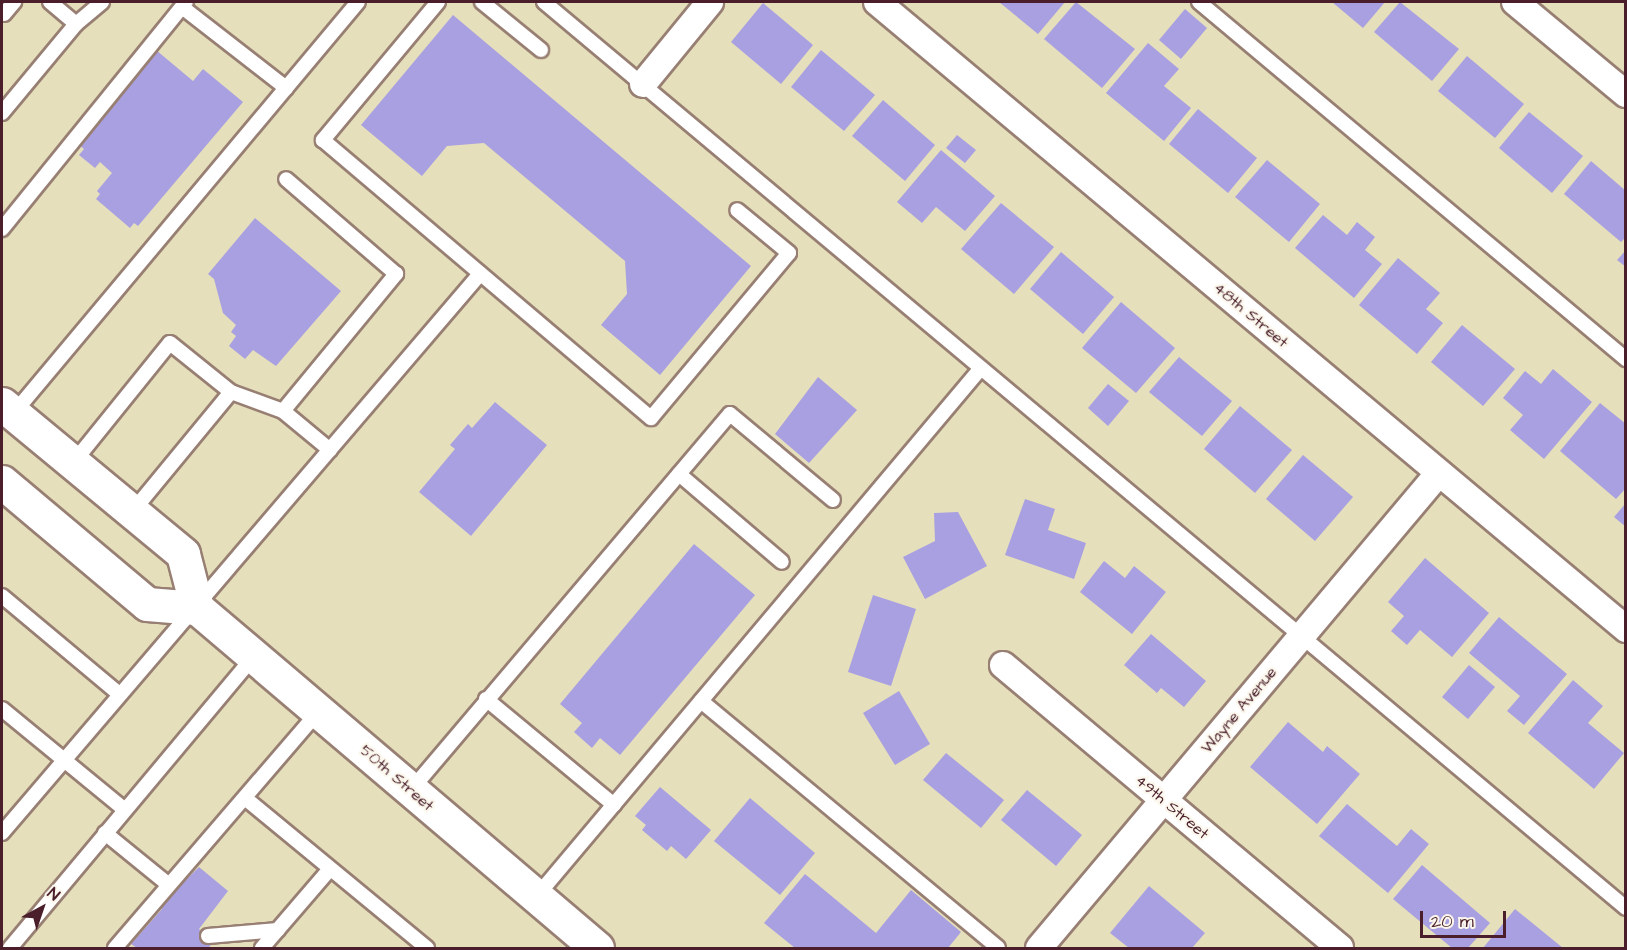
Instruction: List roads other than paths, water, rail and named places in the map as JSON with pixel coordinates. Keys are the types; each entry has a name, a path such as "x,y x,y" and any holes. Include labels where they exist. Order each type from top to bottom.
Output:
{"main road":[{"path":"2,482 147,604 197,608 183,554 7,409"},
{"name":"50th Street","path":"197,608 256,655 597,948"}],"street":[{"path":"642,84 710,2"},
{"name":"48th Street","path":"877,2 1626,629"},
{"path":"1515,2 1626,94"},
{"name":"Wayne Avenue","path":"1039,948 1439,473"},
{"name":"49th Street","path":"1003,665 1341,948"}],"lane":[{"path":"4,14 14,2"},
{"path":"50,2 76,24"},
{"path":"2,113 76,24 102,2"},
{"path":"7,409 358,2"},
{"path":"438,2 322,140 651,418 789,253 737,210"},
{"path":"482,2 541,50"},
{"path":"544,2 1626,908"},
{"path":"1199,2 1626,359"},
{"path":"2,229 184,4 286,88"},
{"path":"282,411 396,274 285,179"},
{"path":"2,833 118,693 197,608 480,274"},
{"path":"73,463 170,343 231,392 282,411 330,450"},
{"path":"536,897 981,368"},
{"path":"133,511 231,392"},
{"path":"411,790 730,414 833,500"},
{"path":"679,474 782,562"},
{"path":"2,596 118,693"},
{"path":"10,948 105,832 256,655"},
{"path":"486,699 614,805"},
{"path":"701,701 998,948"},
{"path":"2,709 125,810"},
{"path":"115,948 319,711"},
{"path":"245,798 427,948"},
{"path":"105,832 170,885"},
{"path":"262,948 330,869"},
{"path":"208,936 278,930"}]}
